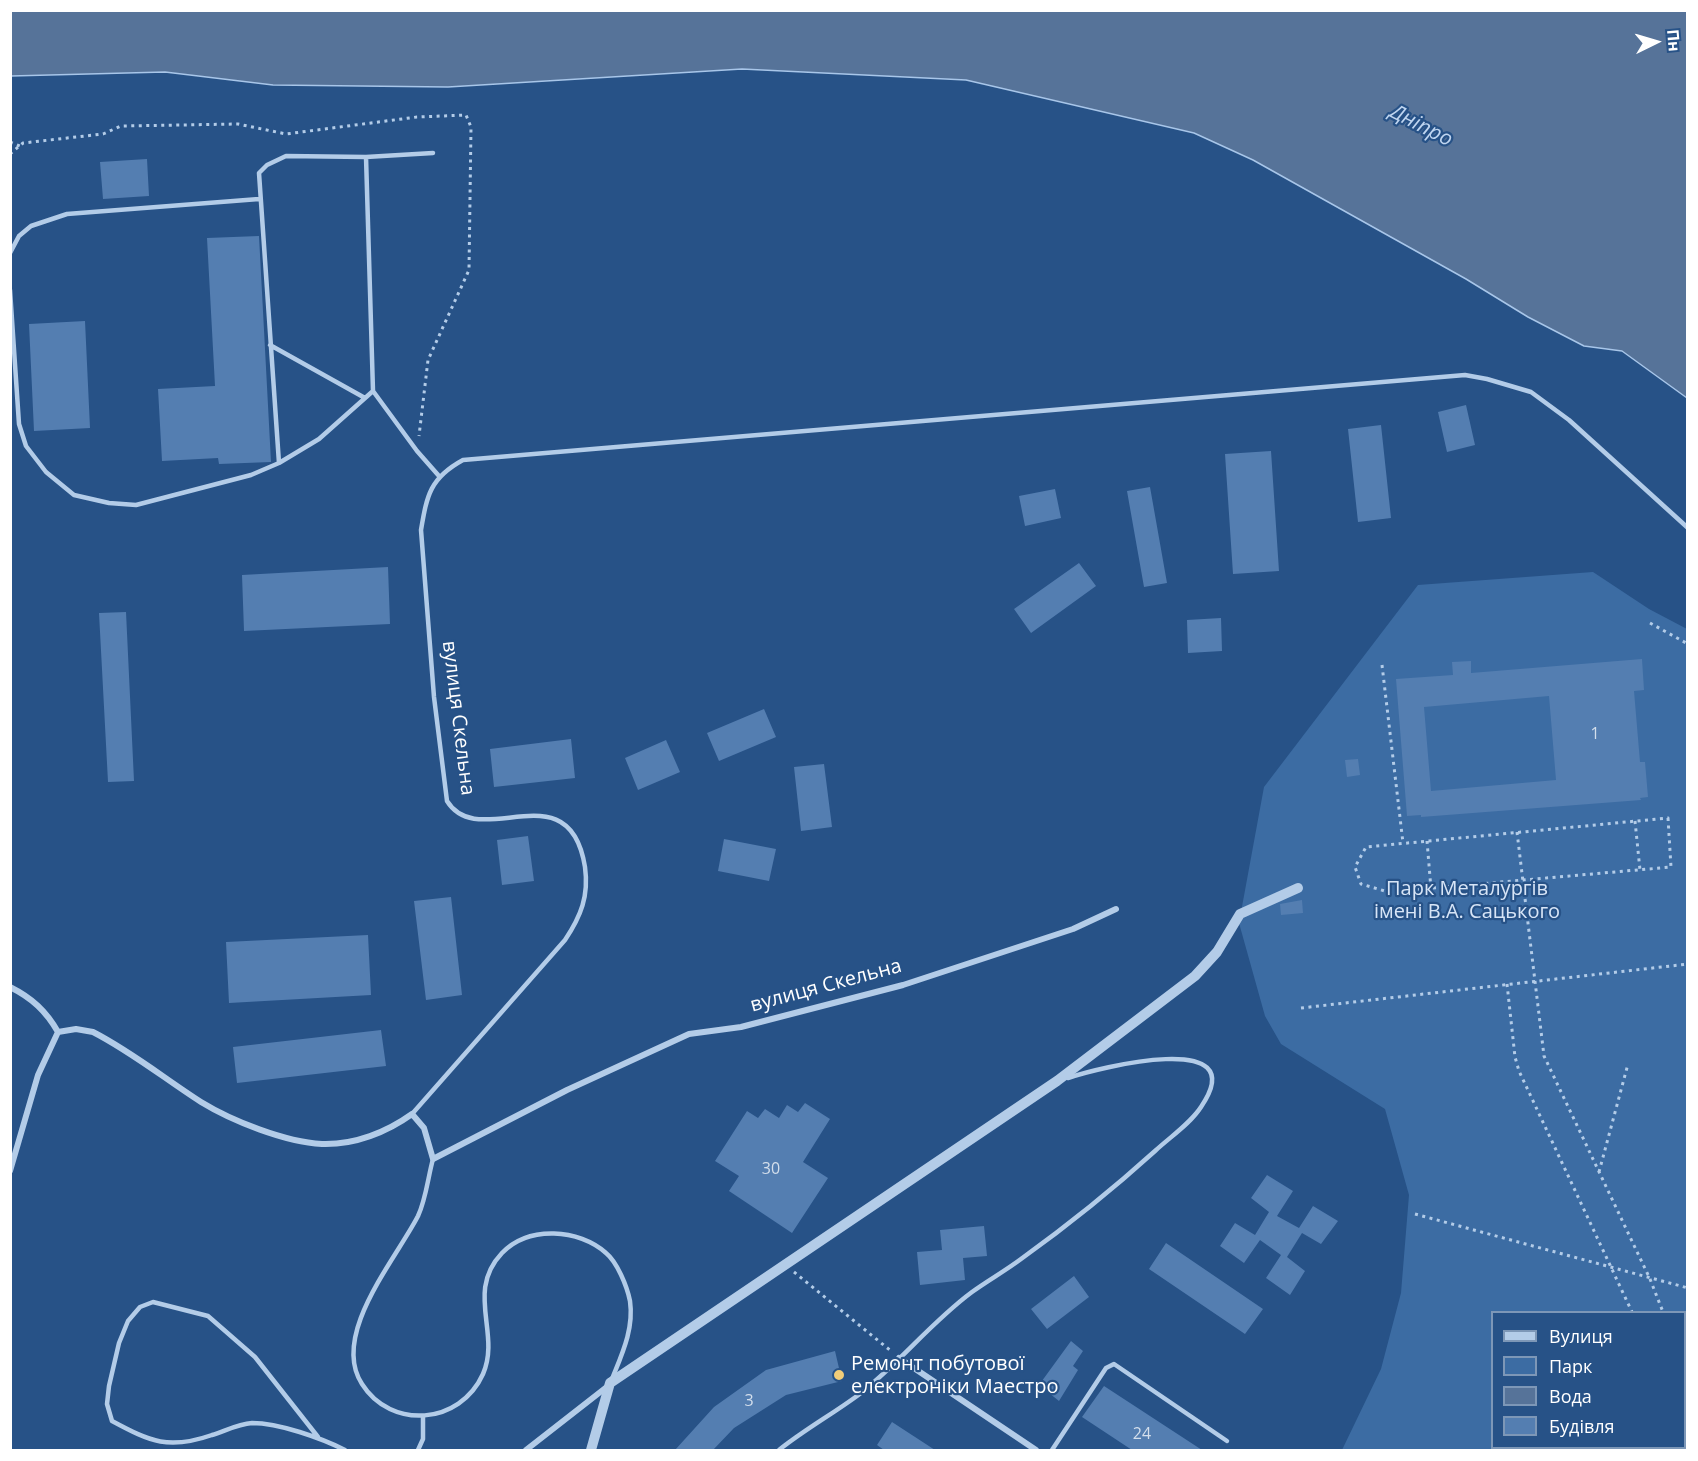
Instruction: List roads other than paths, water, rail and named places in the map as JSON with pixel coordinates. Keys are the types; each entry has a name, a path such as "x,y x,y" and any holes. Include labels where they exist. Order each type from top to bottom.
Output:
{"street":[{"path":"526,1450 610,1383 1057,1081 1195,976 1217,952 1240,914 1298,888"},
{"name":"вулиця Скельна","path":"433,1159 567,1090 688,1034 741,1027 903,985 1073,929 1116,909"},
{"path":"10,987 36,1002 48,1015 58,1032 38,1075 10,1171"},
{"name":"вулиця Скельна","path":"58,1032 76,1029 93,1032 227,1116 287,1137 322,1144 354,1140 391,1129 412,1114"},
{"path":"412,1114 424,1128 433,1159"},
{"path":"899,1358 1036,1450"},
{"path":"591,1450 610,1383"}],"lane":[{"path":"279,463 259,173 277,158 286,156 366,157 433,153"},
{"path":"366,157 373,391 417,451 440,476"},
{"path":"10,253 20,236 31,225 67,214 259,199"},
{"path":"10,290 19,424 26,446 46,472 74,495 109,503 136,505 251,475 279,463 319,439 373,391"},
{"path":"270,345 365,398"},
{"name":"вулиця Скельна","path":"412,1114 565,940 579,920 586,890 581,850 564,825 544,815 470,819 453,811 447,801 434,697 421,530 425,506 434,482 463,460 1465,375 1487,379 1531,393 1569,420 1688,528"},
{"path":"779,1450 857,1395 899,1358 932,1324 972,1292 1021,1259 1127,1176 1200,1109 1209,1091 1211,1076 1203,1063 1196,1059 1174,1059 1098,1068 1057,1081"},
{"path":"433,1159 419,1214 375,1289 356,1331 352,1349 360,1381 369,1394 391,1411 423,1417 452,1408 473,1390 483,1373 487,1348 483,1298 486,1280 493,1265 516,1242 545,1234 582,1237 608,1254 621,1275 630,1300 630,1329 610,1383"},
{"path":"318,1437 255,1357 208,1316 153,1302 140,1307 128,1321 119,1343 109,1386 107,1404 112,1421 163,1444 188,1443 233,1427 255,1423 318,1437 345,1450"},
{"path":"1052,1450 1106,1368 1114,1364 1227,1441"},
{"path":"418,1450 423,1439 423,1417"}],"water":[{"name":"Дніпро","path":"10,11 1687,11 1687,398 1622,351 1584,346 1528,317 1466,279 1253,160 1194,133 966,80 742,69 448,87 273,85 165,72 11,76"}],"place":[{"name":"Ремонт побутової електроніки Маестро","path":"839,1375"}],"park label":[{"name":"Парк Металургів імені В.А. Сацького","path":"1467,900"}]}
